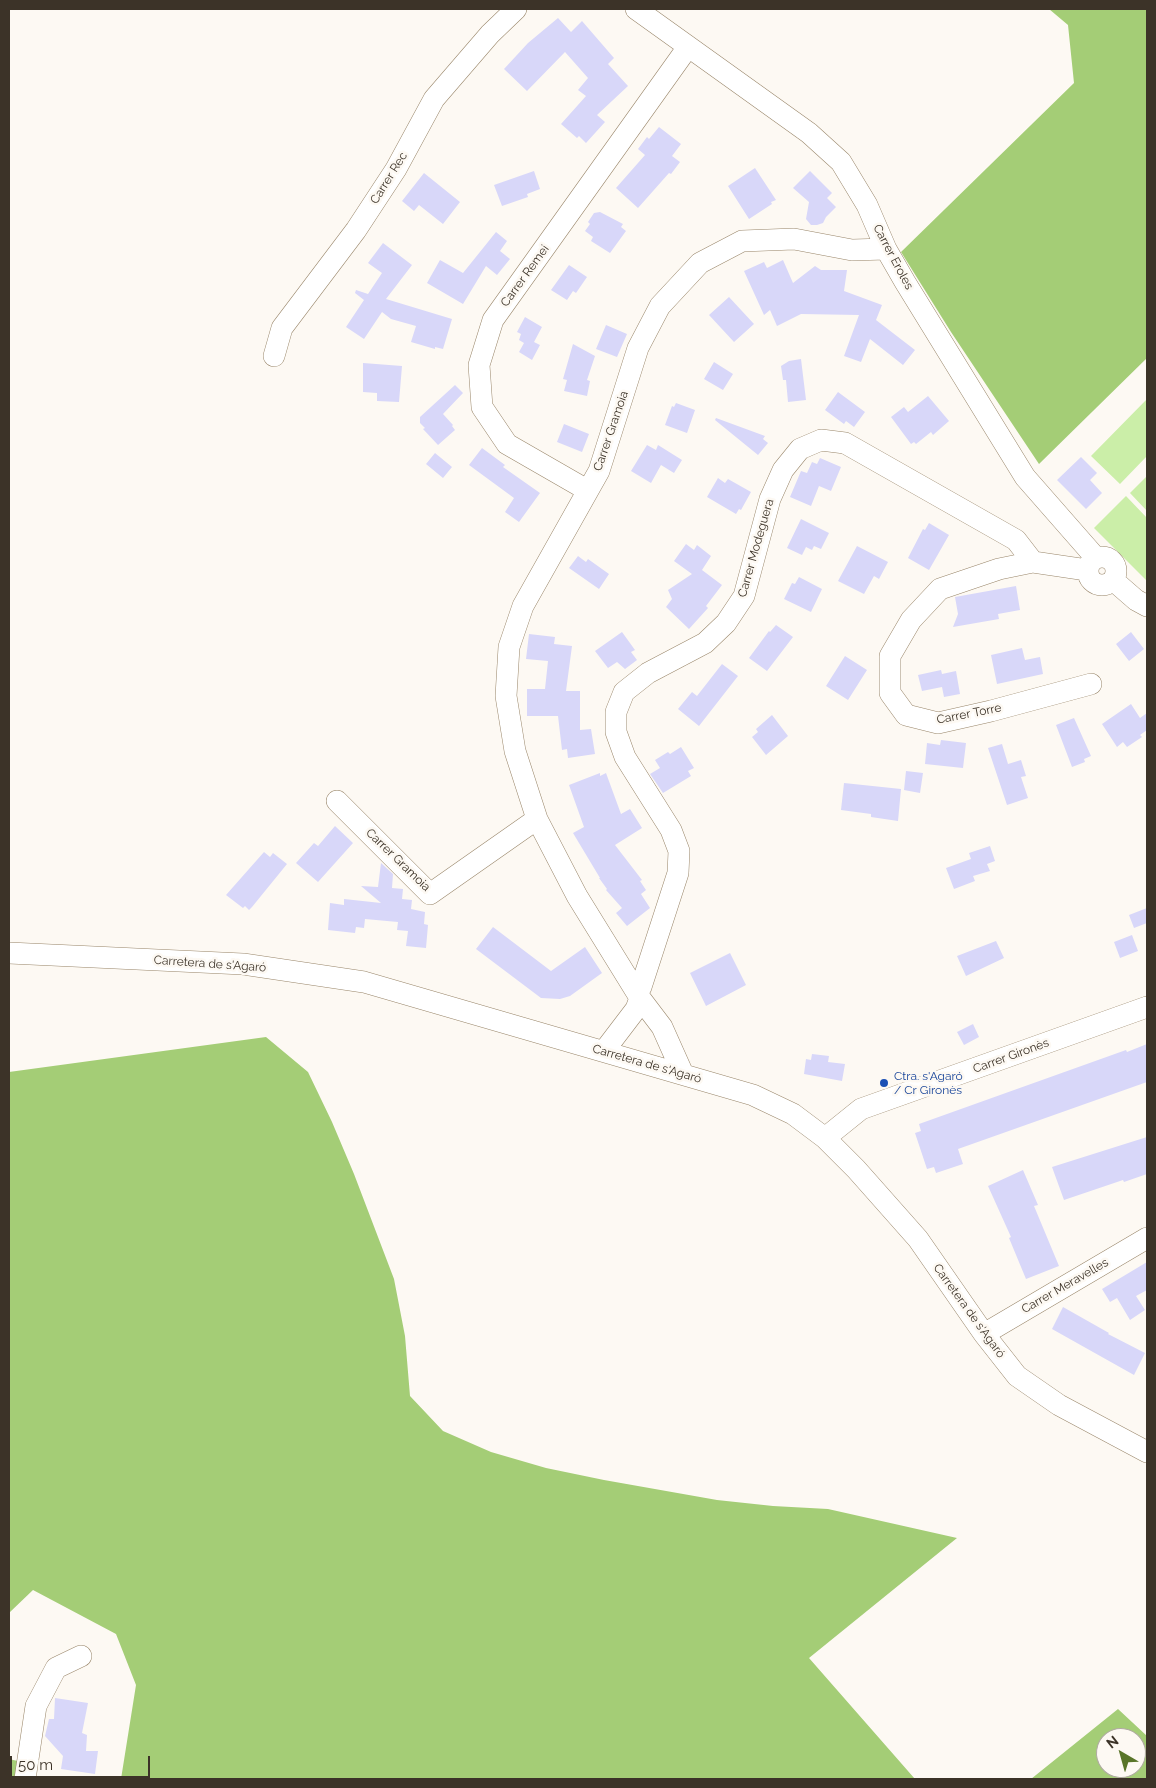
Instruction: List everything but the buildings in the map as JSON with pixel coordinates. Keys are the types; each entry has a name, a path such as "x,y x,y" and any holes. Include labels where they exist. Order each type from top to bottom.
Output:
{"street":[{"name":"Carrer Rec","path":"274,356 282,328 356,230 396,169 434,99 490,34 516,9"},
{"name":"Carrer Eroles","path":"636,9 810,133 841,162 867,205 886,249 1025,477 1092,564"},
{"name":"Carrer Remei","path":"587,490 507,444 482,407 479,366 493,320 688,47"},
{"name":"Carrer Gramoia","path":"683,1074 662,1027 638,995 577,896 537,819 515,751 506,696 509,647 523,606 599,471 638,348 660,306 700,263 742,241 794,239 852,250 886,249"},
{"name":"Carrer Modeguera","path":"604,1051 636,1009 638,995 678,873 679,851 672,830 625,756 616,732 616,712 624,692 648,673 704,642 726,624 744,596 770,499 783,470 800,449 821,440 845,443 1016,540 1033,562"},
{"path":"1092,564 1107,558 1113,564 1116,572 1113,580 1136,600 1147,606"},
{"name":"Carrer Torre","path":"1091,684 938,723 906,715 890,693 890,656 911,620 940,589 999,569 1033,562 1092,564"},
{"name":"Carrer Gramoia","path":"337,801 430,894 537,819"},
{"name":"Carretera de s'Agaró","path":"9,953 243,964 364,982 753,1095 792,1114 825,1138 856,1169 918,1239 984,1334 1017,1376 1059,1405 1147,1452"},
{"name":"Carrer Gironès","path":"825,1138 861,1109 1147,1007"},
{"path":"623,1026 636,1060"},
{"path":"636,1060 662,1027"},
{"name":"Carrer Meravelles","path":"984,1334 1147,1238"},
{"path":"25,1779 36,1706 56,1668 81,1656"}],"green space":[{"path":"1049,9 1147,9 1147,358 1039,464 951,332 901,252 1074,83 1068,25"},
{"path":"1147,399 1147,456 1120,484 1091,456"},
{"path":"1147,476 1147,511 1130,493"},
{"path":"1126,496 1147,518 1147,581 1094,528"},
{"path":"266,1037 308,1072 332,1122 394,1279 405,1336 410,1396 443,1431 491,1452 546,1468 717,1500 828,1509 957,1538 809,1658 915,1779 121,1779 136,1685 116,1634 33,1590 9,1613 9,1072"},
{"path":"1118,1709 1138,1728 1096,1728 1096,1778 1146,1778 1146,1735 1147,1779 1031,1779"},
{"path":"9,1759 22,1762 19,1779 9,1779"}],"place":[{"name":"Ctra. s'Agaró / Cr Gironès","path":"884,1083"}]}
